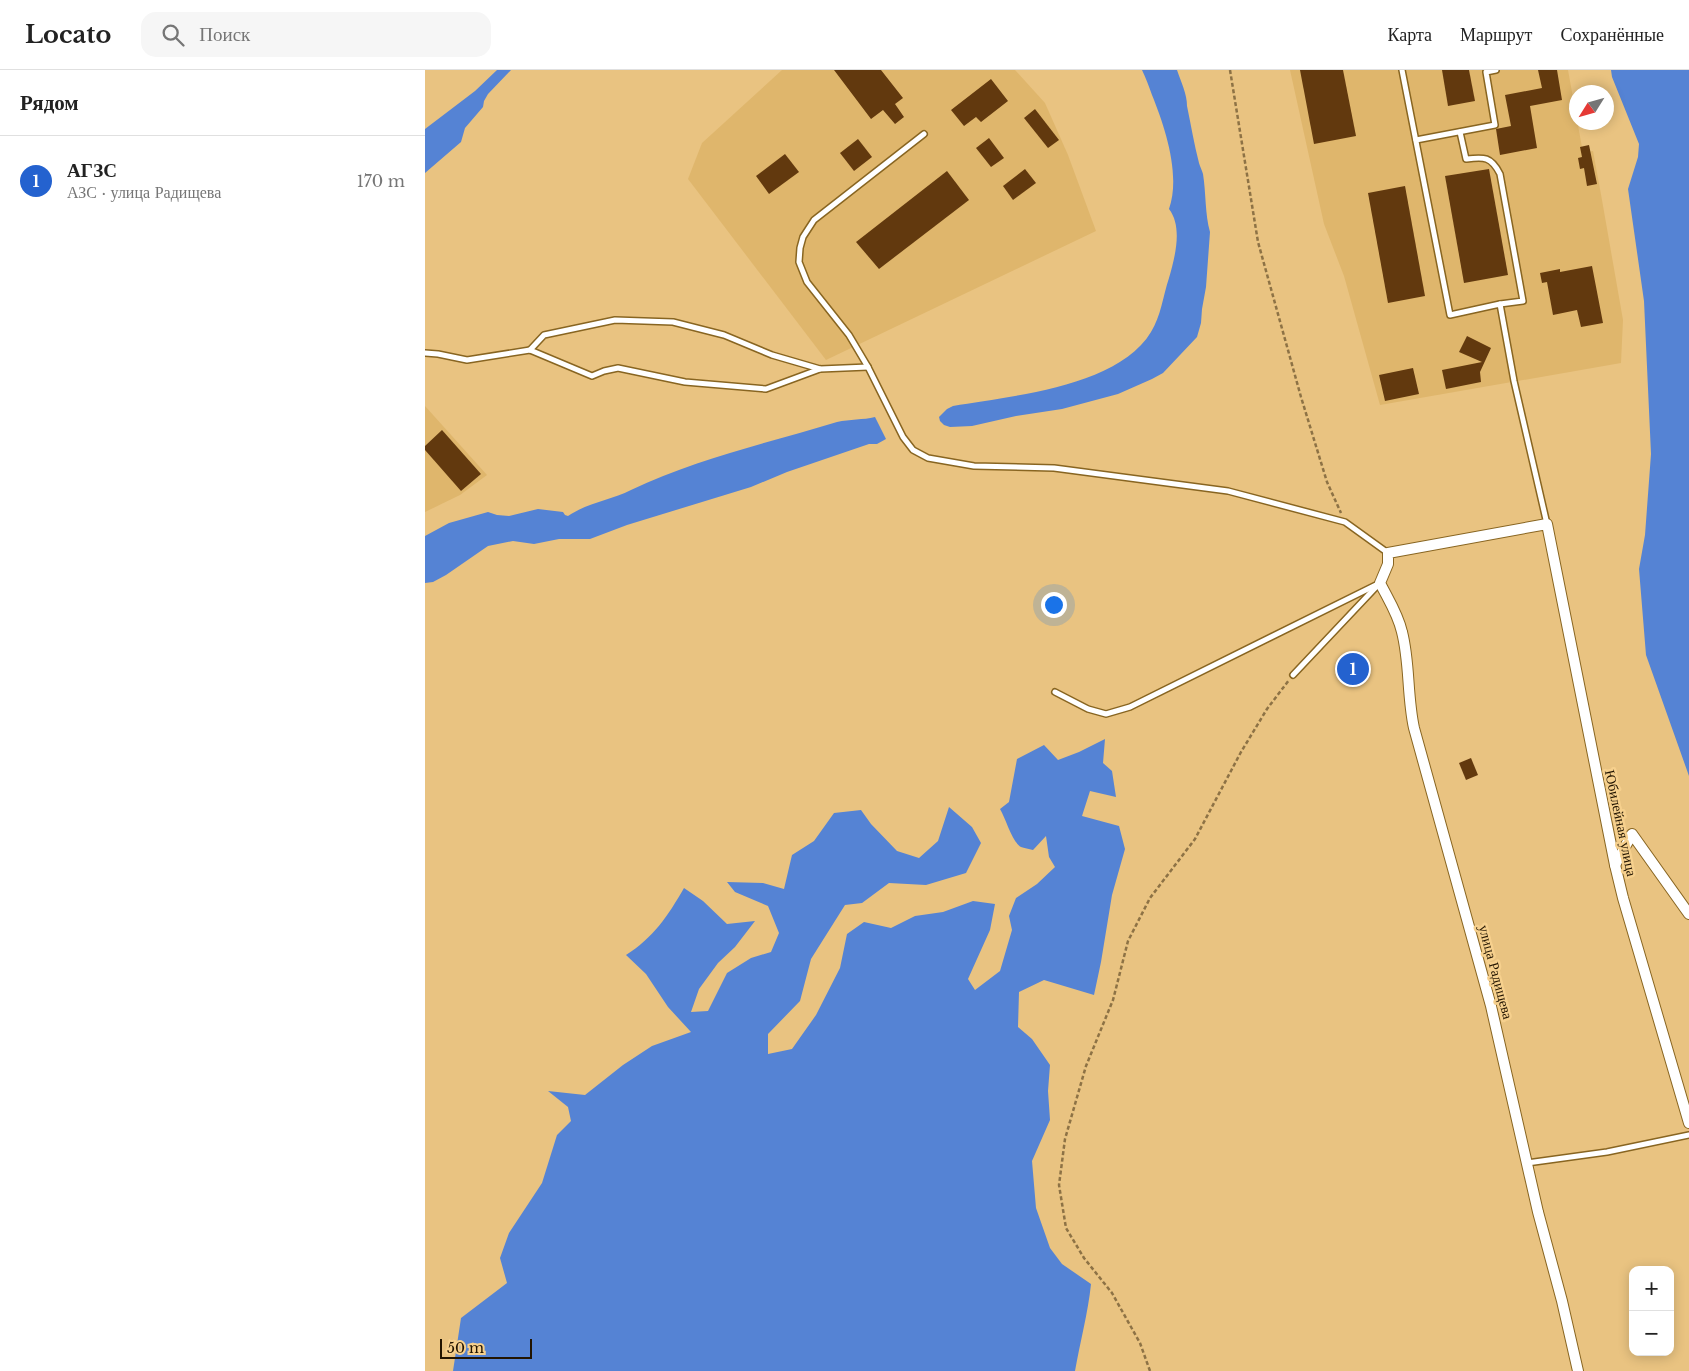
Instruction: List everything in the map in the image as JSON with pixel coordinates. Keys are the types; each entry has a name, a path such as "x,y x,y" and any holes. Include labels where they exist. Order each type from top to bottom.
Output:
{"street":[{"path":"1380,583 1388,564 1388,553 1547,524"},
{"name":"Юбилейная улица","path":"1547,524 1615,865 1689,1123"},
{"name":"улица Радищева","path":"1380,583 1395,612 1403,634 1409,702 1414,728 1491,1006 1538,1212 1579,1371"},
{"path":"1615,865 1631,834 1689,914"}],"lane":[{"path":"1403,70 1450,315 1523,301 1500,174 1492,162 1484,157 1466,159 1460,132"},
{"path":"1416,140 1495,125 1486,72 1496,70"},
{"path":"924,134 814,220 803,237 799,248 799,262 807,282 849,335 868,367 903,437 913,450 928,458 975,466 1054,468 1228,492 1345,522 1388,553"},
{"path":"1500,304 1514,380 1547,524"},
{"path":"530,350 544,335 615,320 673,322 724,335 772,355 820,369"},
{"path":"425,353 467,360 530,350 592,376 618,368 685,382 766,389 820,369 868,367"},
{"path":"1293,674 1380,583"},
{"path":"1055,692 1088,709 1106,714 1130,707 1380,583"},
{"path":"1527,1163 1607,1152 1689,1135"}],"path":[{"path":"1230,70 1259,242 1327,482 1345,522"},
{"path":"1150,1371 1140,1343 1112,1293 1084,1258 1065,1228 1059,1185 1065,1139 1086,1066 1113,1000 1128,942 1150,898 1195,839 1241,752 1267,709 1293,674"}],"shaded area":[{"path":"782,70 1015,70 1045,103 1068,155 1096,231 826,360 688,179 702,143"},
{"path":"1290,70 1568,70 1571,85 1569,85 1569,130 1579,130 1583,153 1593,151 1602,200 1623,320 1621,363 1380,405 1344,276 1324,224"},
{"path":"425,406 487,475 460,495 425,512"}],"water":[{"path":"497,70 511,70 488,94 483,107 465,128 461,142 425,173 425,129 475,91"},
{"path":"1142,70 1177,70 1185,92 1199,164 1203,174 1210,232 1206,287 1197,337 1163,373 1118,394 1062,409 1016,416 972,426 950,427 944,425 939,417 953,406 1032,393 1089,377 1114,365 1135,351 1151,332 1160,313 1175,252 1177,233 1176,224 1169,209 1173,181 1170,151 1162,122"},
{"path":"1611,70 1689,70 1689,776 1646,655 1639,569 1645,535 1651,454 1644,301 1628,189 1638,157 1639,144 1612,77"},
{"path":"875,417 886,439 877,444 869,444 787,472 751,487 627,525 590,539 559,539 534,544 513,541 488,546 446,575 433,582 425,583 425,536 449,523 488,512 509,516 538,509 563,512 568,516 583,508 707,460 837,422"},
{"path":"1105,739 1103,763 1112,771 1116,797 1090,791 1082,816 1119,826 1125,849 1112,895 1094,995 1044,980 1019,992 1018,1027 1032,1039 1050,1065 1048,1091 1050,1120 1032,1161 1036,1208 1050,1248 1062,1264 1091,1284 1075,1371 453,1371 461,1318 507,1283 500,1258 509,1233 542,1183 557,1135 571,1121 568,1107 548,1091 585,1095 623,1065 652,1046 691,1032 668,1007 646,974 626,955 659,926 684,888 703,901 727,924 755,921 735,947 718,963 699,989 691,1012 708,1011 727,973 751,958 771,952 779,933 768,906 735,892 727,882 763,883 784,889 792,855 814,841 834,813 861,810 871,824 897,851 919,858 938,841 949,807 972,827 981,843 966,873 926,885 889,883 862,903 845,905 811,959 800,1001 768,1034 768,1054 792,1049 816,1015 840,968 847,934 864,922 891,928 915,916 943,912 973,901 995,904 990,930 968,979 975,990 1000,971 1012,930 1009,916 1016,898 1037,884 1055,867 1049,857 1046,836 1033,850 1021,847 1012,835 1000,809 1009,802 1017,759 1044,745 1058,760"}],"building":[{"path":"834,70 881,70 903,98 895,104 904,117 895,124 883,110 871,119"},
{"path":"1300,70 1343,70 1356,136 1314,144"},
{"path":"1442,70 1469,70 1475,101 1448,106"},
{"path":"1538,70 1557,70 1562,100 1530,106 1537,148 1500,155 1496,129 1511,126 1505,95 1542,88"},
{"path":"991,79 1008,101 981,122 976,117 964,126 951,110"},
{"path":"1035,109 1059,140 1048,148 1024,118"},
{"path":"989,138 1004,158 991,167 976,148"},
{"path":"858,139 872,157 854,171 840,153"},
{"path":"1589,145 1597,184 1587,186 1584,168 1580,169 1578,158 1582,157 1580,147"},
{"path":"785,154 799,172 769,194 756,176"},
{"path":"1025,169 1036,183 1013,200 1003,186"},
{"path":"1489,169 1508,275 1464,283 1445,176"},
{"path":"947,171 969,200 879,269 856,242"},
{"path":"1405,186 1425,296 1388,303 1368,193"},
{"path":"1592,266 1603,323 1581,327 1577,310 1553,315 1547,282 1542,283 1540,273 1560,269 1560,272"},
{"path":"1467,336 1491,348 1480,372 1481,382 1446,389 1442,370 1482,362 1459,352"},
{"path":"1413,368 1419,394 1385,401 1379,375"},
{"path":"442,430 481,474 461,491 425,450 425,446"},
{"path":"1471,758 1478,775 1466,780 1459,763"}],"place":[{"name":"АГЗС","path":"1353,669"}]}
